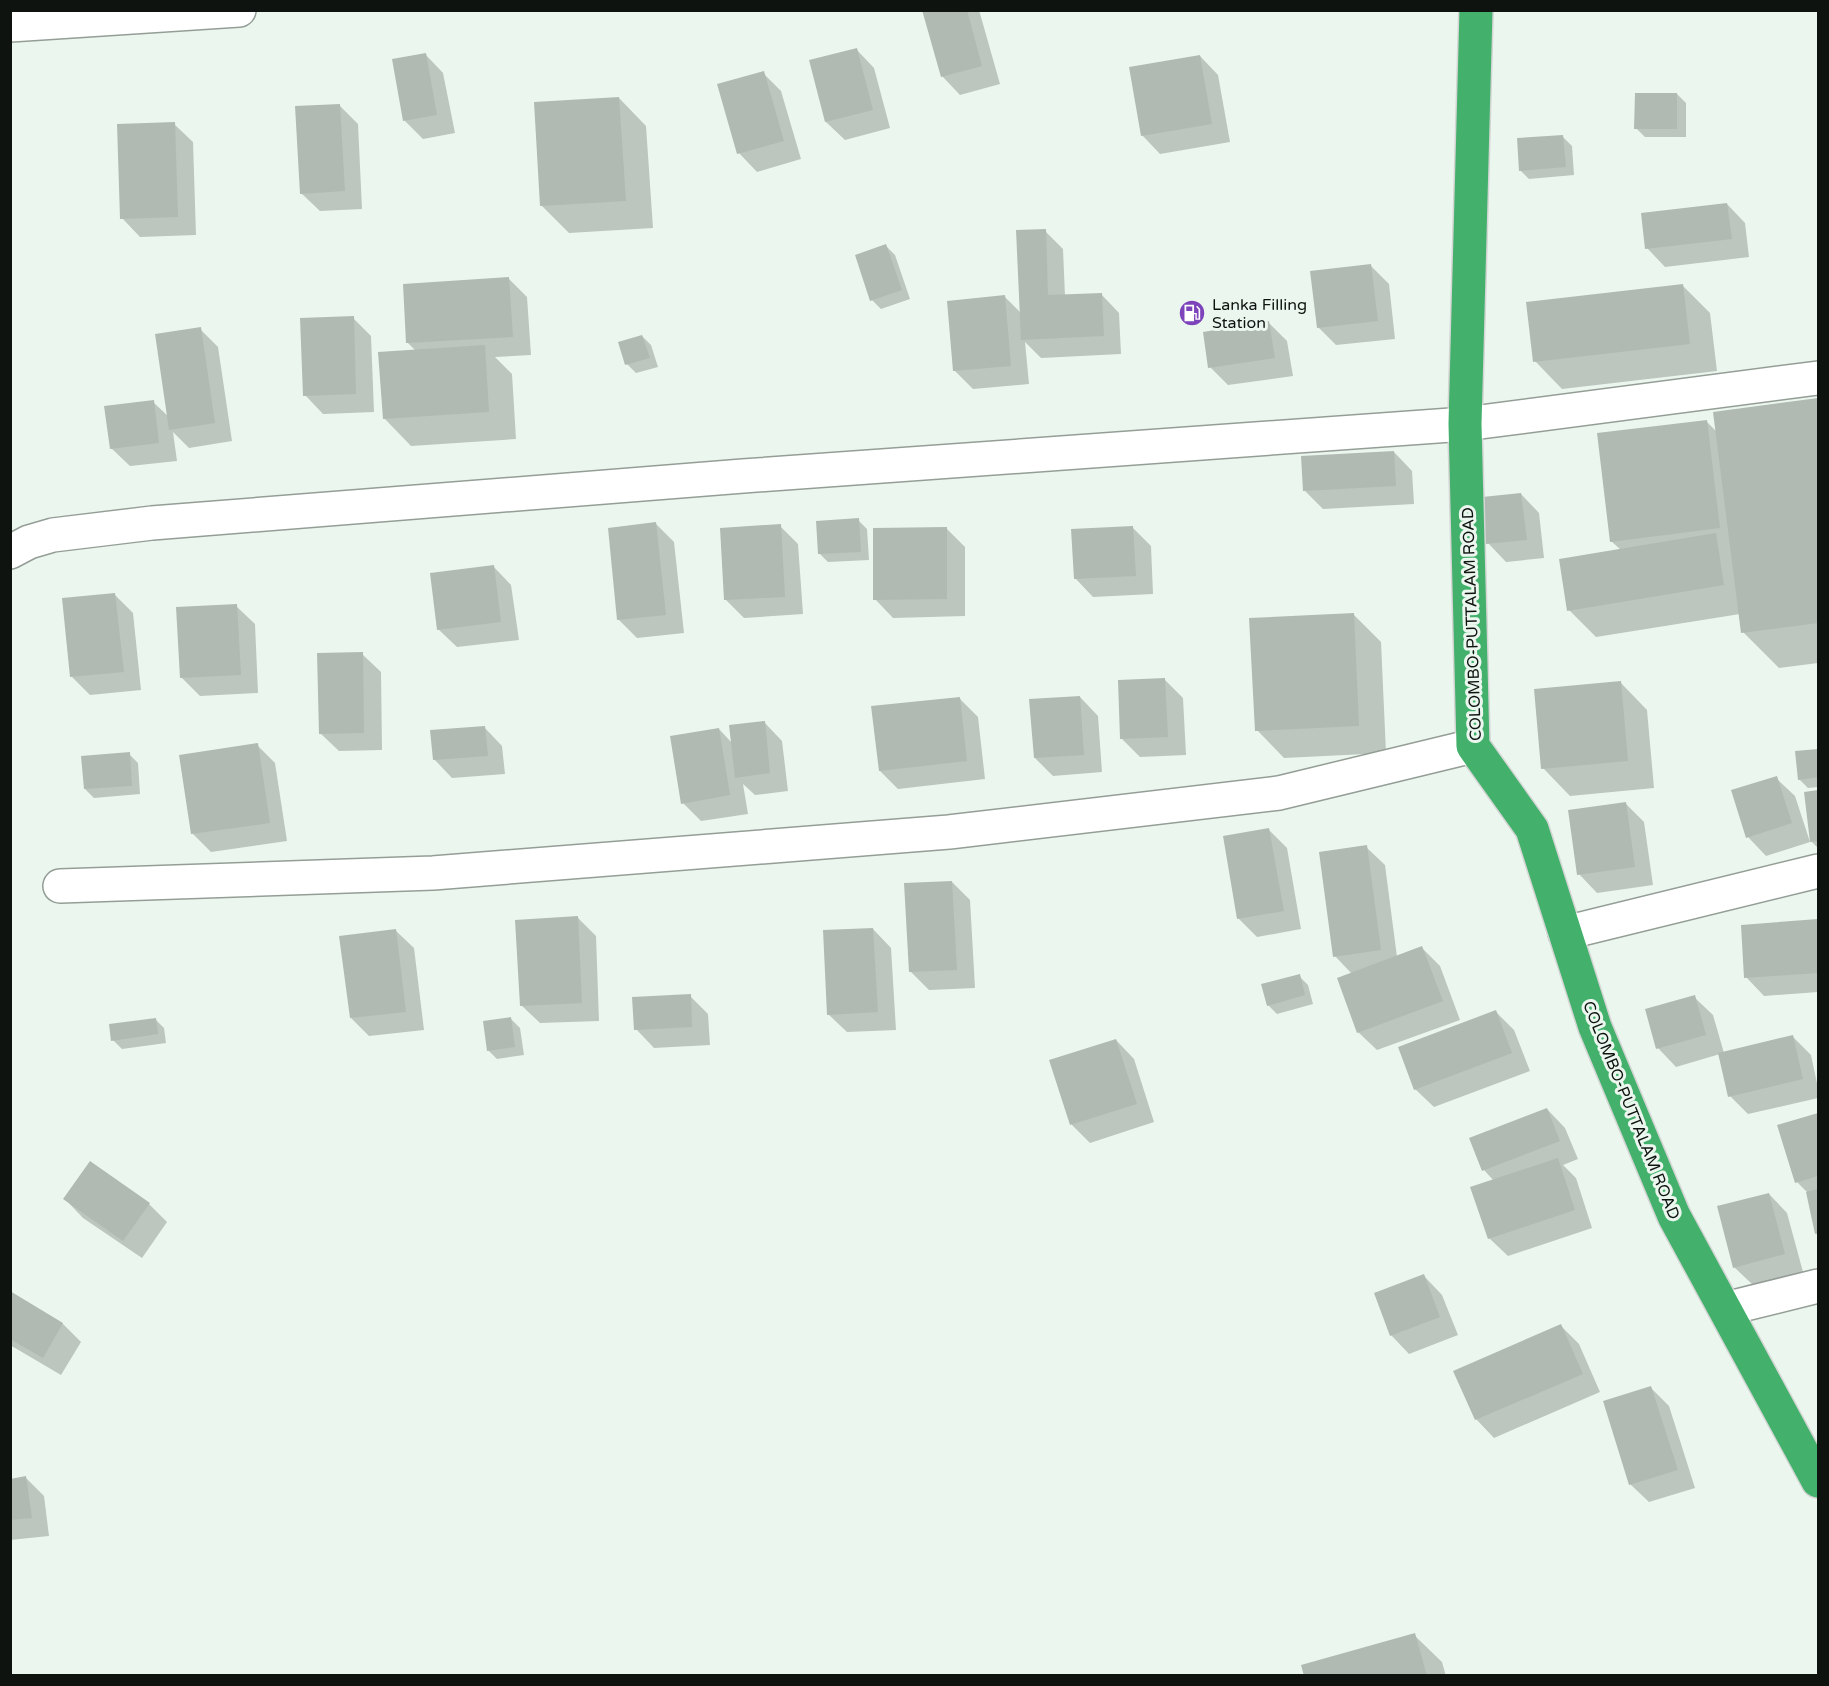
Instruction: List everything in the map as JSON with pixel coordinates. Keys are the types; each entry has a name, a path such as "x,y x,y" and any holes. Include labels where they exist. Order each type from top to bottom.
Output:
{"highway":[{"name":"COLOMBO-PUTTALAM ROAD","path":"1476,10 1465,424 1473,746 1533,829 1594,1027 1674,1216 1818,1481"}],"street":[{"path":"10,25 239,10"},
{"path":"10,552 29,542 53,535 152,523 779,473 1465,424 1818,378"},
{"path":"60,886 433,873 949,832 1279,794 1473,746"},
{"path":"1565,933 1818,871"},
{"path":"1725,1309 1818,1286"}],"building":[{"path":"922,10 967,10 982,66 941,77"},
{"path":"857,48 873,110 825,122 809,60"},
{"path":"426,53 437,115 403,121 392,59"},
{"path":"1200,55 1212,124 1141,136 1129,67"},
{"path":"764,71 784,141 737,154 717,84"},
{"path":"1635,93 1677,93 1677,129 1634,129"},
{"path":"619,97 626,201 540,206 534,102"},
{"path":"340,104 345,191 300,194 295,106"},
{"path":"175,122 178,217 120,219 117,124"},
{"path":"1563,135 1566,167 1519,171 1517,138"},
{"path":"1727,203 1732,239 1645,249 1641,213"},
{"path":"1046,229 1048,295 1102,293 1104,336 1021,340 1016,230"},
{"path":"886,244 902,290 870,301 855,255"},
{"path":"1371,264 1378,321 1317,328 1310,271"},
{"path":"509,277 513,337 406,343 403,284"},
{"path":"1683,284 1690,344 1533,362 1526,302"},
{"path":"1005,295 1011,366 953,371 947,301"},
{"path":"354,316 356,394 303,396 300,318"},
{"path":"1269,321 1275,358 1208,368 1203,332"},
{"path":"201,327 215,423 169,430 155,334"},
{"path":"642,335 650,358 625,365 618,342"},
{"path":"485,345 489,412 383,419 378,352"},
{"path":"1818,398 1818,623 1741,633 1713,412"},
{"path":"154,400 159,443 110,449 104,406"},
{"path":"1707,420 1720,528 1610,542 1597,433"},
{"path":"1394,451 1396,486 1303,491 1301,456"},
{"path":"1521,493 1527,540 1486,544 1482,497"},
{"path":"859,518 861,552 818,554 816,521"},
{"path":"656,522 666,615 617,620 608,528"},
{"path":"781,524 785,597 724,600 720,528"},
{"path":"1133,526 1136,576 1074,579 1071,529"},
{"path":"947,527 947,599 873,600 873,528"},
{"path":"1716,533 1724,585 1567,611 1559,559"},
{"path":"494,565 501,622 437,630 430,573"},
{"path":"115,593 124,672 70,677 62,598"},
{"path":"237,604 241,675 180,678 176,607"},
{"path":"1354,613 1359,726 1255,731 1249,618"},
{"path":"363,652 364,733 319,734 317,653"},
{"path":"1165,678 1168,737 1120,739 1118,680"},
{"path":"1621,681 1628,761 1541,769 1534,689"},
{"path":"1080,696 1084,755 1034,758 1029,699"},
{"path":"960,697 967,761 879,771 871,706"},
{"path":"765,721 770,773 735,778 729,725"},
{"path":"485,726 488,756 433,760 430,730"},
{"path":"719,728 730,795 681,804 670,736"},
{"path":"258,743 270,823 191,834 179,755"},
{"path":"1818,749 1818,777 1798,780 1795,751"},
{"path":"130,752 132,786 84,789 81,756"},
{"path":"1777,776 1792,823 1746,838 1731,790"},
{"path":"1818,790 1818,841 1810,842 1804,792"},
{"path":"1626,802 1635,867 1577,875 1568,810"},
{"path":"1269,828 1284,911 1237,919 1223,836"},
{"path":"1367,845 1381,950 1333,957 1319,852"},
{"path":"952,881 957,970 909,972 904,883"},
{"path":"578,916 582,1003 520,1006 515,920"},
{"path":"1818,919 1818,973 1744,978 1741,925"},
{"path":"873,928 878,1012 827,1015 823,930"},
{"path":"396,929 406,1012 350,1018 339,936"},
{"path":"1422,946 1443,1001 1357,1033 1337,978"},
{"path":"1300,974 1305,995 1267,1006 1261,984"},
{"path":"691,994 692,1027 634,1030 632,997"},
{"path":"1695,995 1706,1035 1656,1049 1645,1009"},
{"path":"1496,1010 1512,1053 1414,1090 1398,1047"},
{"path":"511,1017 515,1047 487,1051 483,1021"},
{"path":"156,1018 158,1034 111,1041 109,1024"},
{"path":"1793,1035 1803,1079 1728,1097 1718,1053"},
{"path":"1116,1039 1137,1104 1070,1125 1049,1060"},
{"path":"1547,1108 1560,1141 1482,1171 1469,1138"},
{"path":"1818,1113 1818,1176 1795,1183 1777,1125"},
{"path":"1558,1158 1575,1210 1488,1239 1470,1187"},
{"path":"90,1161 150,1203 123,1241 63,1199"},
{"path":"1818,1189 1818,1233 1815,1234 1806,1192"},
{"path":"1769,1193 1785,1254 1733,1268 1717,1206"},
{"path":"1424,1274 1440,1317 1390,1336 1374,1293"},
{"path":"10,1291 63,1323 43,1358 10,1339"},
{"path":"1561,1324 1583,1374 1475,1420 1453,1371"},
{"path":"1651,1386 1678,1470 1629,1485 1603,1401"},
{"path":"26,1476 32,1518 10,1520 10,1479"},
{"path":"1415,1633 1427,1676 1304,1676 1301,1665"}],"place":[{"name":"Lanka Filling Station","path":"1192,313"}]}
